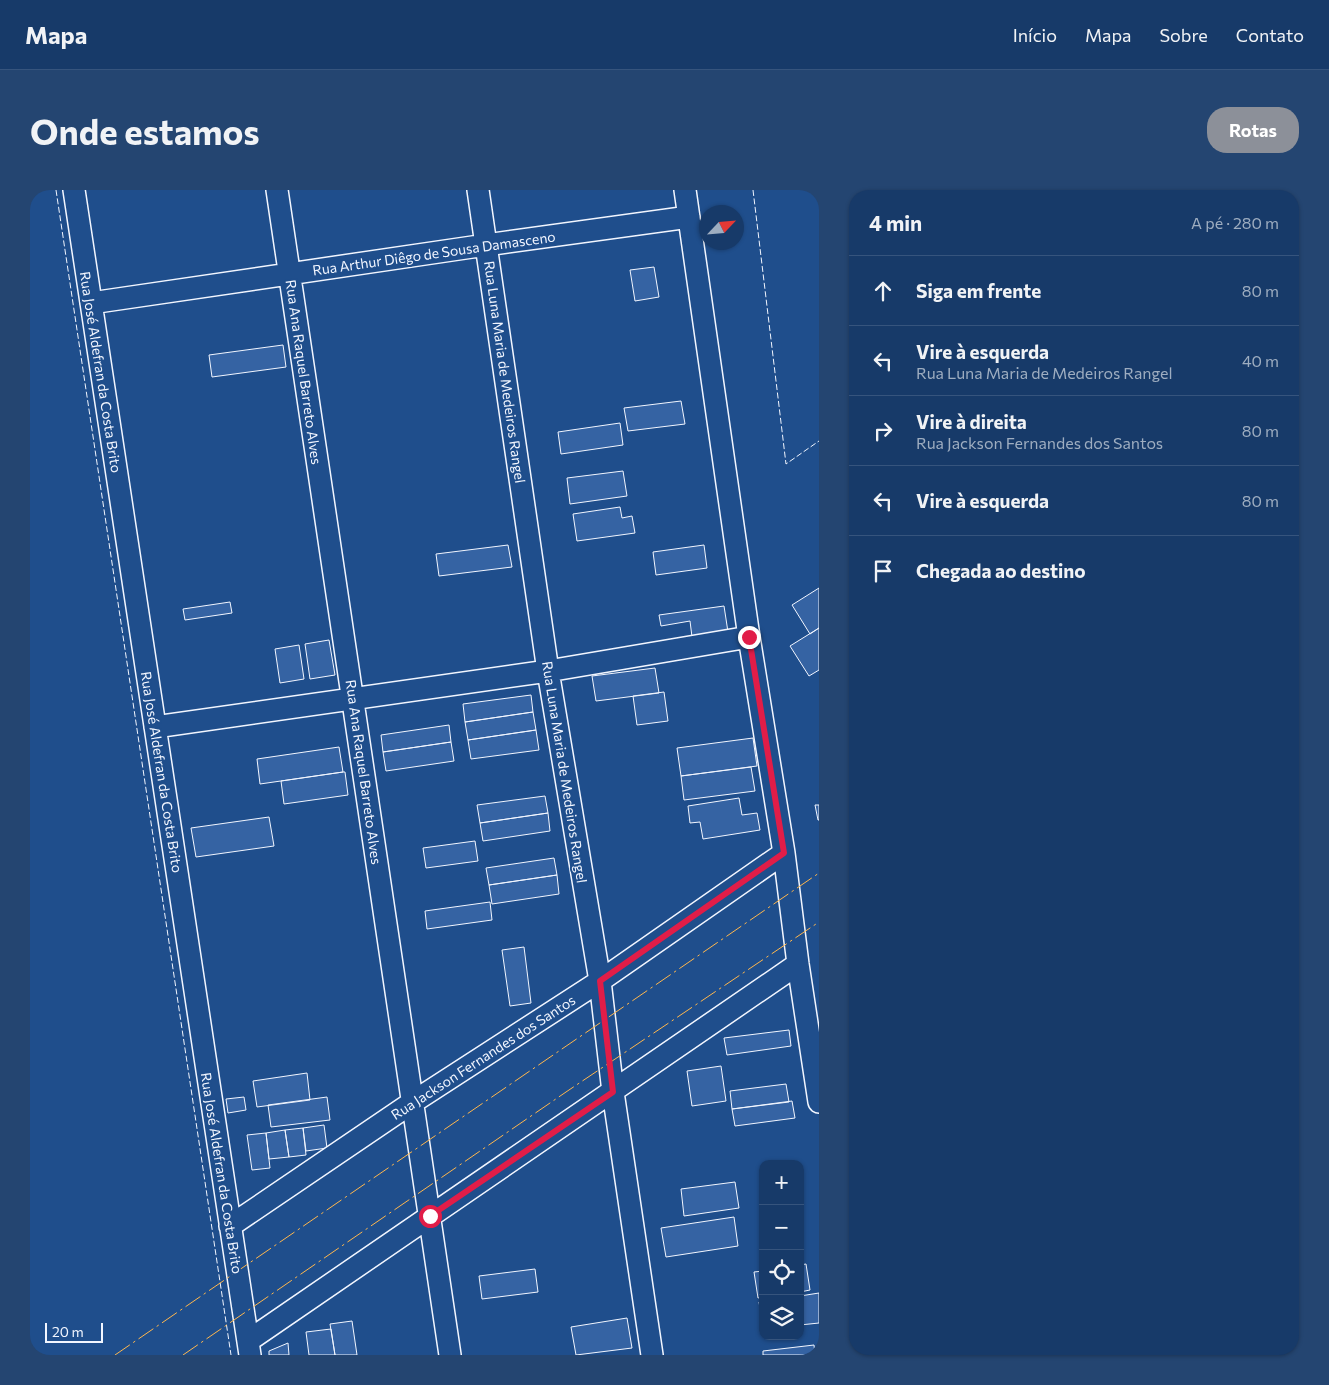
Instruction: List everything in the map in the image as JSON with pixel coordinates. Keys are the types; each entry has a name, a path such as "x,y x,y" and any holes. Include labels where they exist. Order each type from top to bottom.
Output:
{"street":[{"name":"Rua José Aldefran da Costa Brito","path":"74,190 249,1348"},
{"name":"Rua Ana Raquel Barreto Alves","path":"277,190 450,1355"},
{"name":"Rua Luna Maria de Medeiros Rangel","path":"478,190 548,671 600,981 613,1092 652,1355"},
{"path":"685,190 749,637 784,853 798,964 819,1102"},
{"name":"Rua Arthur Diêgo de Sousa Damasceno","path":"91,303 689,217"},
{"path":"155,727 548,671 749,637"},
{"name":"Rua Jackson Fernandes dos Santos","path":"230,1226 413,1102 600,981 784,853"},
{"path":"249,1348 430,1216 798,964"}],"building":[{"path":"654,267 659,297 635,301 630,270"},
{"path":"283,345 286,367 212,377 209,355"},
{"path":"681,401 685,424 628,431 624,408"},
{"path":"620,423 623,445 561,454 558,432"},
{"path":"623,471 627,496 570,504 567,478"},
{"path":"620,507 622,518 632,516 635,533 577,541 573,514"},
{"path":"508,545 512,567 439,576 436,554"},
{"path":"704,545 707,568 656,575 653,552"},
{"path":"819,588 819,628 810,634 792,605"},
{"path":"230,602 232,613 185,620 183,609"},
{"path":"724,606 728,632 692,637 690,621 661,626 659,615"},
{"path":"819,628 819,670 809,676 790,646"},
{"path":"329,640 335,675 310,679 305,644"},
{"path":"299,645 304,679 280,683 275,649"},
{"path":"655,668 659,693 596,701 592,676"},
{"path":"664,692 668,721 637,725 633,696"},
{"path":"531,695 533,712 465,722 463,704"},
{"path":"533,712 536,730 468,740 465,722"},
{"path":"449,725 451,742 383,752 381,735"},
{"path":"536,730 539,750 471,759 468,740"},
{"path":"753,738 757,766 681,776 677,748"},
{"path":"451,742 454,761 386,771 383,752"},
{"path":"339,747 343,772 260,784 257,759"},
{"path":"751,767 755,791 684,800 681,776"},
{"path":"345,772 348,795 284,804 281,781"},
{"path":"545,796 548,813 480,823 477,805"},
{"path":"739,798 742,815 757,813 760,830 703,839 700,822 690,823 688,806"},
{"path":"815,805 819,805 819,820 818,820"},
{"path":"548,813 550,831 483,841 480,823"},
{"path":"269,817 274,846 196,857 191,828"},
{"path":"475,841 478,861 426,868 423,848"},
{"path":"554,858 557,875 489,885 486,868"},
{"path":"557,875 559,894 492,904 489,885"},
{"path":"490,902 492,920 427,929 425,911"},
{"path":"524,947 531,1003 510,1006 502,950"},
{"path":"789,1030 791,1046 727,1055 724,1038"},
{"path":"721,1066 726,1101 692,1106 687,1071"},
{"path":"307,1073 310,1100 257,1107 253,1081"},
{"path":"786,1084 789,1102 732,1109 730,1091"},
{"path":"244,1097 246,1110 228,1113 226,1099"},
{"path":"327,1097 330,1120 271,1127 268,1105"},
{"path":"792,1101 795,1118 735,1126 732,1109"},
{"path":"324,1125 327,1148 306,1151 303,1128"},
{"path":"303,1128 306,1155 289,1157 285,1130"},
{"path":"285,1130 289,1157 269,1159 266,1133"},
{"path":"266,1133 270,1168 252,1170 247,1135"},
{"path":"735,1182 739,1208 684,1216 681,1189"},
{"path":"734,1217 738,1246 666,1257 661,1228"},
{"path":"804,1264 806,1264 810,1290 804,1291"},
{"path":"535,1269 538,1292 482,1299 479,1276"},
{"path":"759,1271 758,1298 754,1272"},
{"path":"819,1293 819,1323 804,1325 804,1295"},
{"path":"627,1318 632,1348 576,1355 571,1327"},
{"path":"352,1321 357,1355 335,1355 330,1324"},
{"path":"331,1329 335,1355 309,1355 306,1332"},
{"path":"288,1343 289,1355 269,1355 269,1351"},
{"path":"814,1345 815,1355 763,1355 763,1351"}],"fence":[{"path":"56,190 231,1355"},
{"path":"753,190 786,464 819,441"}],"power":[{"path":"115,1355 819,873"},
{"path":"183,1355 566,1092 819,922"}],"route":[{"path":"430,1216 613,1092 600,981 784,853 749,637"}]}
